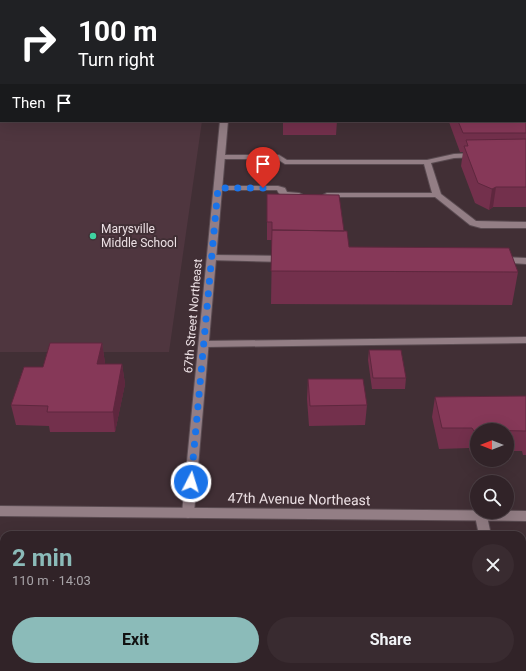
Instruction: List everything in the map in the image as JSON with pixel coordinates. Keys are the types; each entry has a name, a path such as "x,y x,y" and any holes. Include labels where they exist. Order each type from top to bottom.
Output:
{"street":[{"name":"67th Street Northeast","path":"188,513 224,122"},
{"path":"221,157 279,157 285,162 427,162 454,156 483,155"},
{"path":"427,162 437,195 473,223 481,225 526,225"},
{"path":"218,188 278,188 287,195 437,195"},
{"path":"212,258 290,259"},
{"path":"495,260 526,261"},
{"path":"204,344 526,340"},
{"name":"47th Avenue Northeast","path":"0,511 470,516"},
{"name":"47th Avenue Northeast","path":"514,516 526,516"},
{"path":"482,519 484,531"}],"shaded area":[{"name":"Marysville Middle School","path":"0,122 202,122 169,352 0,352"}],"building":[{"path":"458,122 526,122 526,133 463,133"},
{"path":"526,139 526,187 496,187 492,189 478,183 464,146 468,146 466,140"},
{"path":"267,194 339,195 344,231 272,230 272,222 267,222"},
{"path":"272,230 347,231 349,247 509,248 518,272 271,271"},
{"path":"50,343 102,343 97,364 122,364 113,412 47,412 48,406 11,405 24,367 43,367"},
{"path":"369,350 401,350 406,378 373,378"},
{"path":"308,379 363,379 367,405 310,406"},
{"path":"526,396 526,431 514,431 514,423 470,423 470,428 442,428 435,397"}],"place":[{"name":"Marysville Middle School","path":"93,236"}],"route":[{"path":"191,482 218,188 263,188"}]}
